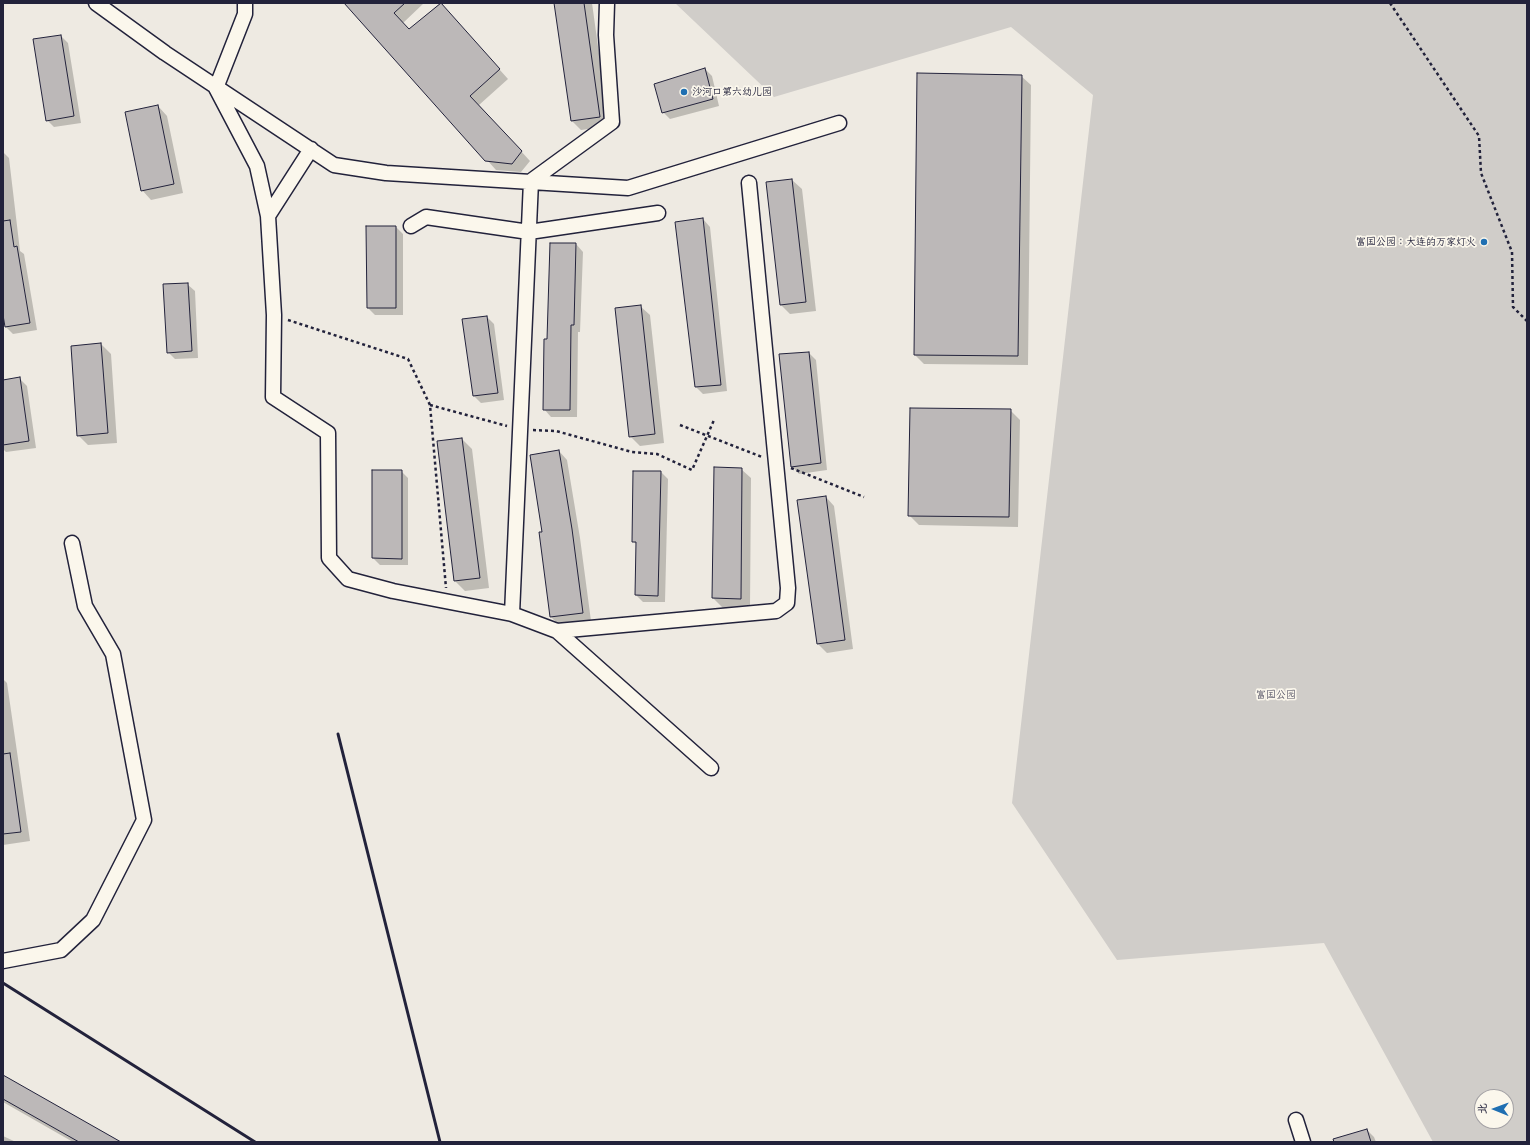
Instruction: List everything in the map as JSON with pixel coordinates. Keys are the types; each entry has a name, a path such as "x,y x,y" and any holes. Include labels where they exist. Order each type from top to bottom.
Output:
{"street":[{"path":"96,3 216,88 334,165 386,173 628,188 840,123"},
{"path":"216,88 246,14 245,3"},
{"path":"531,181 612,122 606,35 608,3"},
{"path":"216,88 258,166 268,216 274,315 273,397 328,433 329,558 348,579 392,591 447,600 512,614 557,630 711,768"},
{"path":"268,216 311,149"},
{"path":"512,614 531,181"},
{"path":"557,630 776,611 787,603 788,588 749,183"},
{"path":"411,226 426,217 529,232 658,213"},
{"path":"3,961 61,950 93,920 144,820 113,654 85,606 72,543"},
{"path":"1296,1120 1304,1142"}],"path":[{"path":"1390,3 1479,136 1481,173 1512,252 1513,307 1527,321"},
{"path":"274,315 408,359 430,405 447,600"},
{"path":"430,405 520,430 556,431 632,452 657,454 692,470 714,420"}],"green space":[{"name":"富国公园","path":"675,3 1527,3 1527,1142 1433,1142 1324,943 1117,960 1012,803 1093,95 1011,27 774,97"}],"building":[{"path":"344,3 405,3 394,13 409,29 441,3 500,69 470,96 522,151 512,164 485,161"},
{"path":"554,3 584,3 600,117 571,121"},
{"path":"61,35 74,116 46,121 33,39"},
{"name":"沙河口第六幼儿园","path":"705,68 713,99 662,113 654,84"},
{"path":"917,73 1022,75 1018,356 914,355"},
{"path":"158,105 174,184 141,191 125,112"},
{"path":"792,179 806,302 780,305 766,182"},
{"path":"703,218 721,385 695,387 675,222"},
{"path":"10,220 14,247 17,246 30,323 5,327 3,315 3,221"},
{"path":"366,226 396,226 396,308 367,308"},
{"path":"550,243 576,243 574,325 571,325 570,410 543,410 544,339 547,339"},
{"path":"188,283 192,351 167,353 163,284"},
{"path":"641,305 655,434 629,437 615,308"},
{"path":"487,316 498,393 473,396 462,319"},
{"path":"101,343 108,433 77,436 71,346"},
{"path":"809,352 821,463 791,467 779,354"},
{"path":"20,377 29,441 3,445 3,380"},
{"path":"910,408 1011,409 1009,517 908,516"},
{"path":"462,438 480,578 454,581 437,441"},
{"path":"559,450 572,529 583,613 550,617 539,532 542,532 530,455"},
{"path":"714,467 742,468 741,599 712,598"},
{"path":"372,470 402,470 402,559 372,558"},
{"path":"633,471 661,471 658,596 635,595 636,542 632,542"},
{"path":"826,496 845,640 817,644 797,500"},
{"path":"10,753 21,832 3,834 3,754"},
{"path":"3,1075 121,1142 79,1142 3,1099"},
{"path":"1367,1129 1371,1142 1334,1142 1333,1139"}],"railway":[{"path":"338,734 440,1142"},
{"path":"3,983 255,1142"}],"place":[{"name":"沙河口第六幼儿园","path":"684,92"},
{"name":"富国公园：大连的万家灯火","path":"1484,242"}]}
